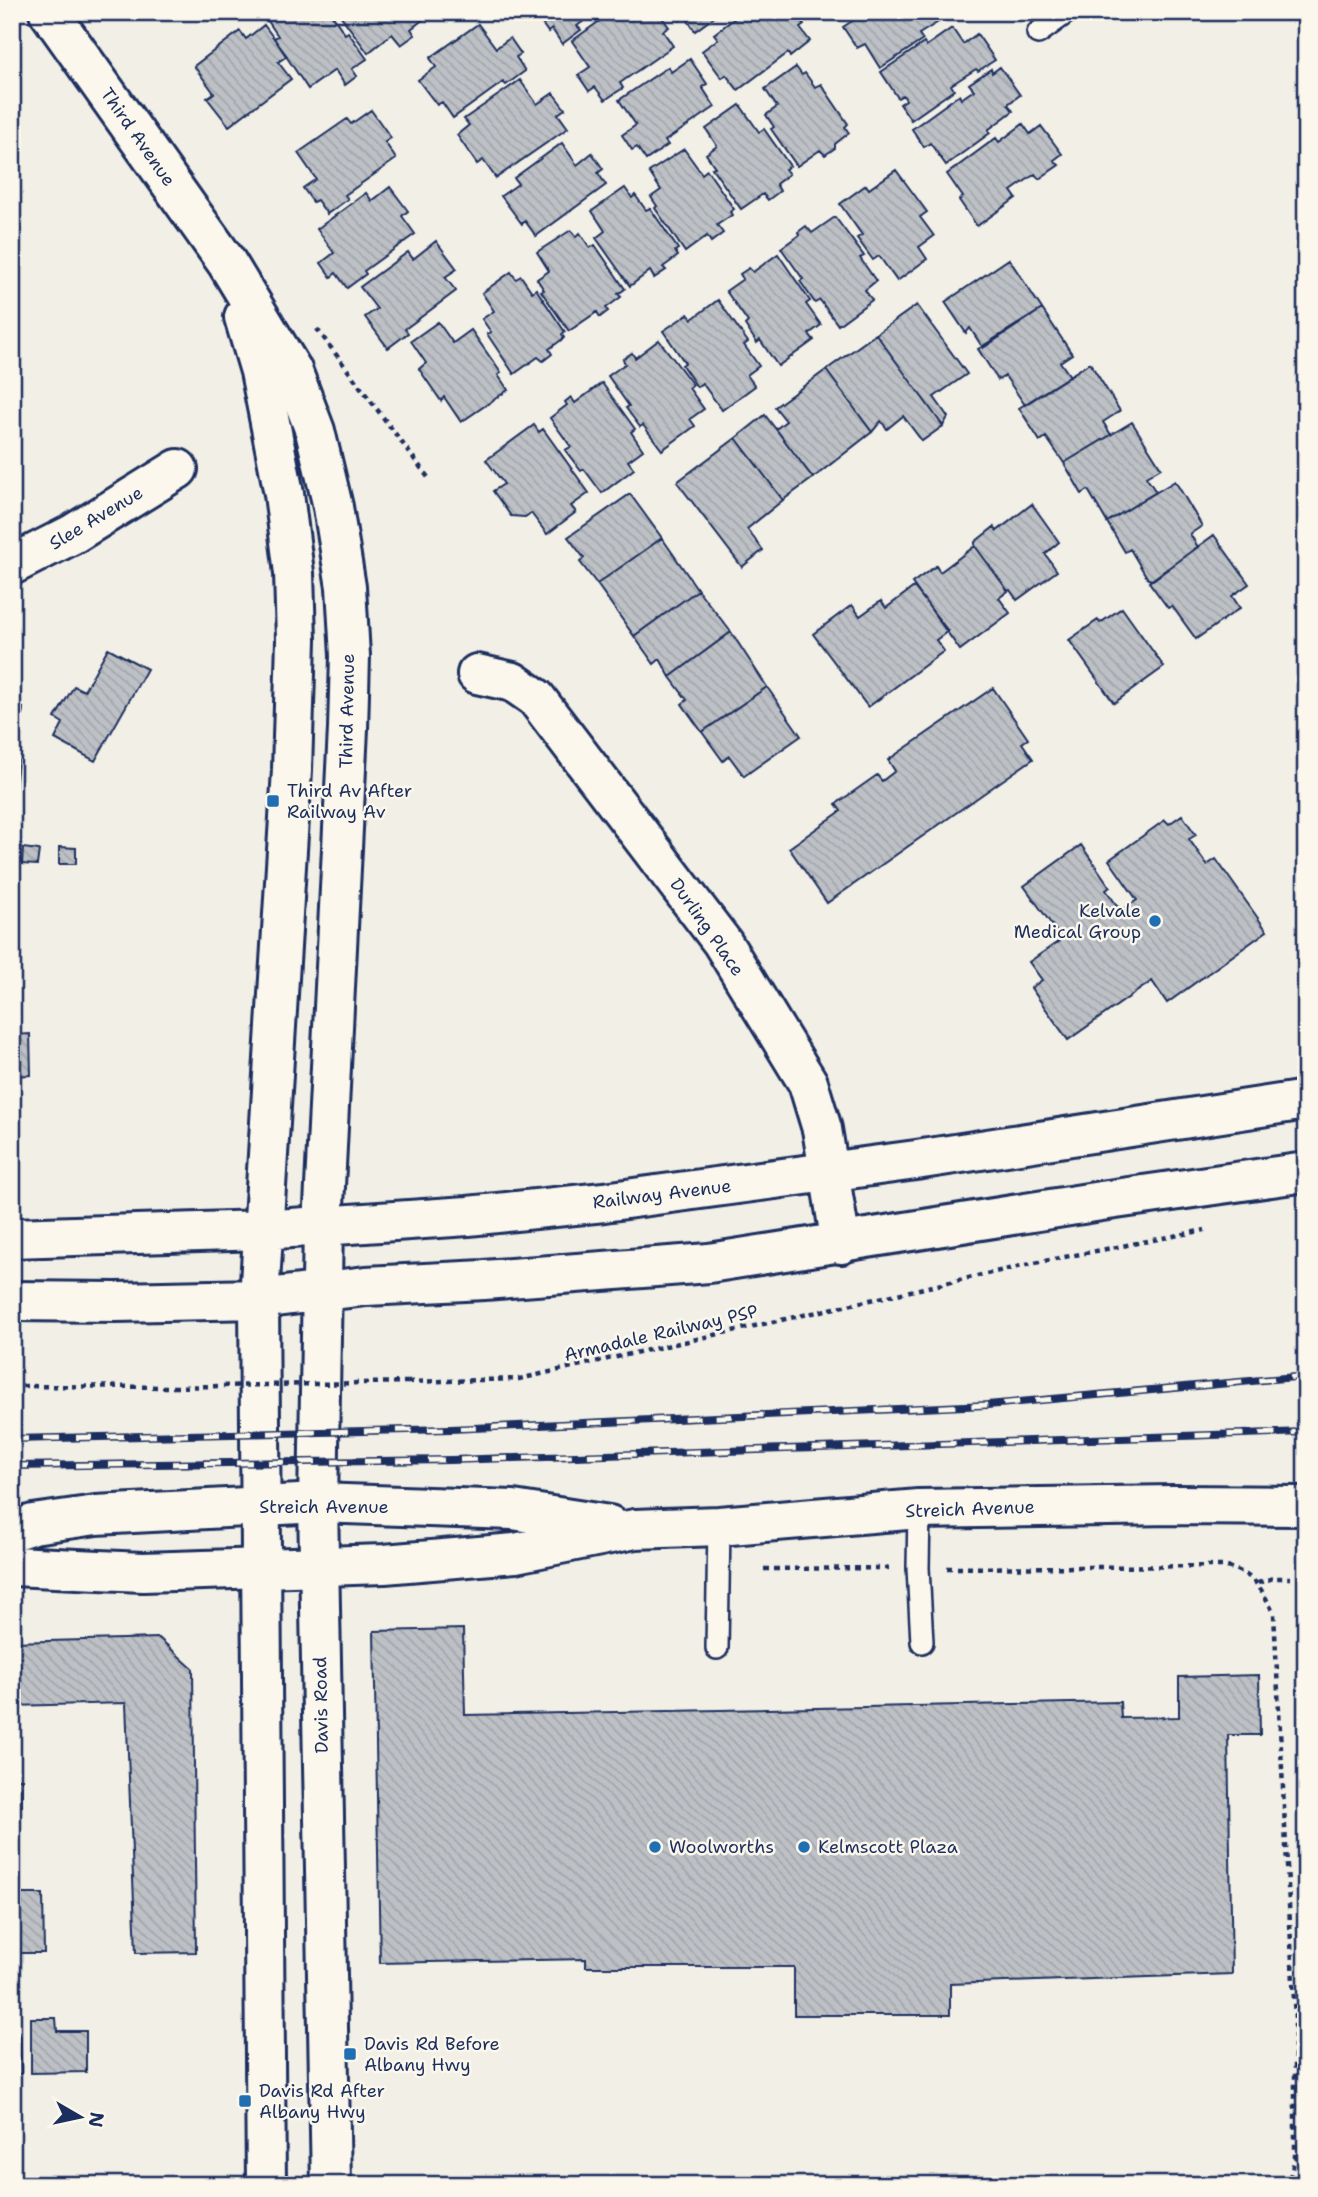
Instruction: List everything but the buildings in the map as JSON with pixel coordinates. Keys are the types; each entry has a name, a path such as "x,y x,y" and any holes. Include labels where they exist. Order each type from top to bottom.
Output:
{"main road":[{"name":"Third Avenue","path":"49,12 227,263 292,370 310,419 333,508 346,587 350,656 323,1226"},
{"name":"Third Avenue","path":"227,263 260,370 284,494 294,586 296,640 292,770 262,1230"},
{"name":"Slee Avenue","path":"12,565 73,534 178,469"},
{"name":"Durling Place","path":"477,674 513,682 536,698 722,942 808,1083 822,1129 841,1244"},
{"name":"Railway Avenue","path":"12,1238 262,1230 468,1216 604,1202 828,1173 1306,1100"},
{"path":"12,1301 259,1299 366,1286 709,1263 1101,1201 1306,1172"},
{"name":"Davis Road","path":"323,1226 318,1567 331,2185"},
{"path":"262,1230 259,1299 266,2185"},
{"name":"Streich Avenue","path":"12,1531 33,1524 96,1515 318,1503 513,1510 635,1529"},
{"name":"Streich Avenue","path":"12,1566 143,1572 383,1564 514,1552 635,1529 719,1526 919,1509 1306,1506"}],"lane":[{"path":"1038,33 1067,12"},
{"path":"919,1509 918,1568 922,1642"},
{"path":"718,1648 719,1526"}],"path":[{"path":"314,325 430,480"},
{"name":"Armadale Railway PSP","path":"12,1387 173,1387 519,1379 1044,1261 1212,1228"},
{"path":"764,1569 1223,1566 1236,1569 1258,1583 1274,1614 1295,2020 1295,2158 1288,2185"},
{"path":"1258,1583 1273,1578 1290,1578"}],"railway":[{"path":"12,1439 451,1429 987,1405 1306,1376"},
{"path":"12,1466 451,1460 1306,1432"}],"place":[{"name":"Third Av After Railway Av","path":"273,801"},
{"name":"Kelvale Medical Group","path":"1155,921"},
{"name":"Woolworths","path":"655,1847"},
{"name":"Kelmscott Plaza","path":"804,1847"},
{"name":"Davis Rd Before Albany Hwy","path":"350,2054"},
{"name":"Davis Rd After Albany Hwy","path":"245,2101"}]}
